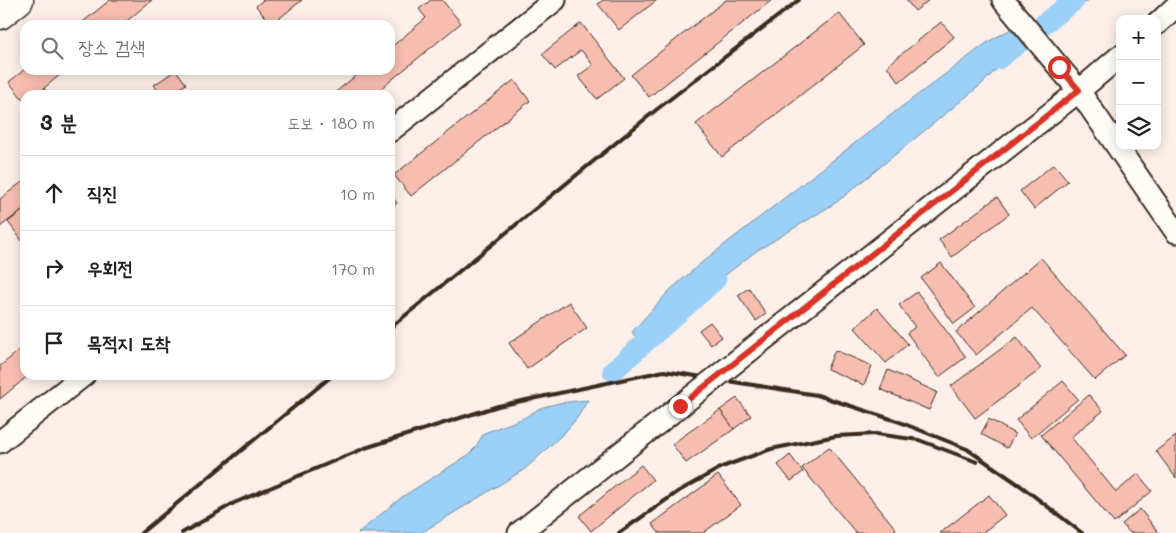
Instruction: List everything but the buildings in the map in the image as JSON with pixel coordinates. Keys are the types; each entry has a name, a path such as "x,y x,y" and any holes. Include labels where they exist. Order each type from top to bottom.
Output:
{"main road":[{"path":"0,15 19,0"}],"street":[{"path":"395,128 555,0"},
{"path":"1004,0 1079,90 1176,232"},
{"path":"1161,20 1176,6"},
{"path":"519,533 1116,59"},
{"path":"0,442 78,380"}],"water":[{"path":"1057,0 1089,0 1069,13"},
{"path":"1011,29 1022,43 983,83 837,202 755,252 669,319 641,345 632,332 670,290 706,259 900,108 988,42"},
{"path":"588,400 577,418 565,432 525,469 421,533 358,533 402,497 468,455 475,448 484,433 524,418 540,408 559,403"}],"waterway":[{"path":"998,59 1075,0"},
{"path":"613,371 716,279"}],"railway":[{"path":"395,324 656,110 799,0"},
{"path":"182,533 234,503 365,448 498,406 664,371 817,395 897,421 967,449 1021,486 1082,533"},
{"path":"141,533 327,380"},
{"path":"619,533 679,491 722,467 771,449 836,436 876,434 919,440 977,462"}],"route":[{"path":"680,406 1079,90 1059,67"}]}
